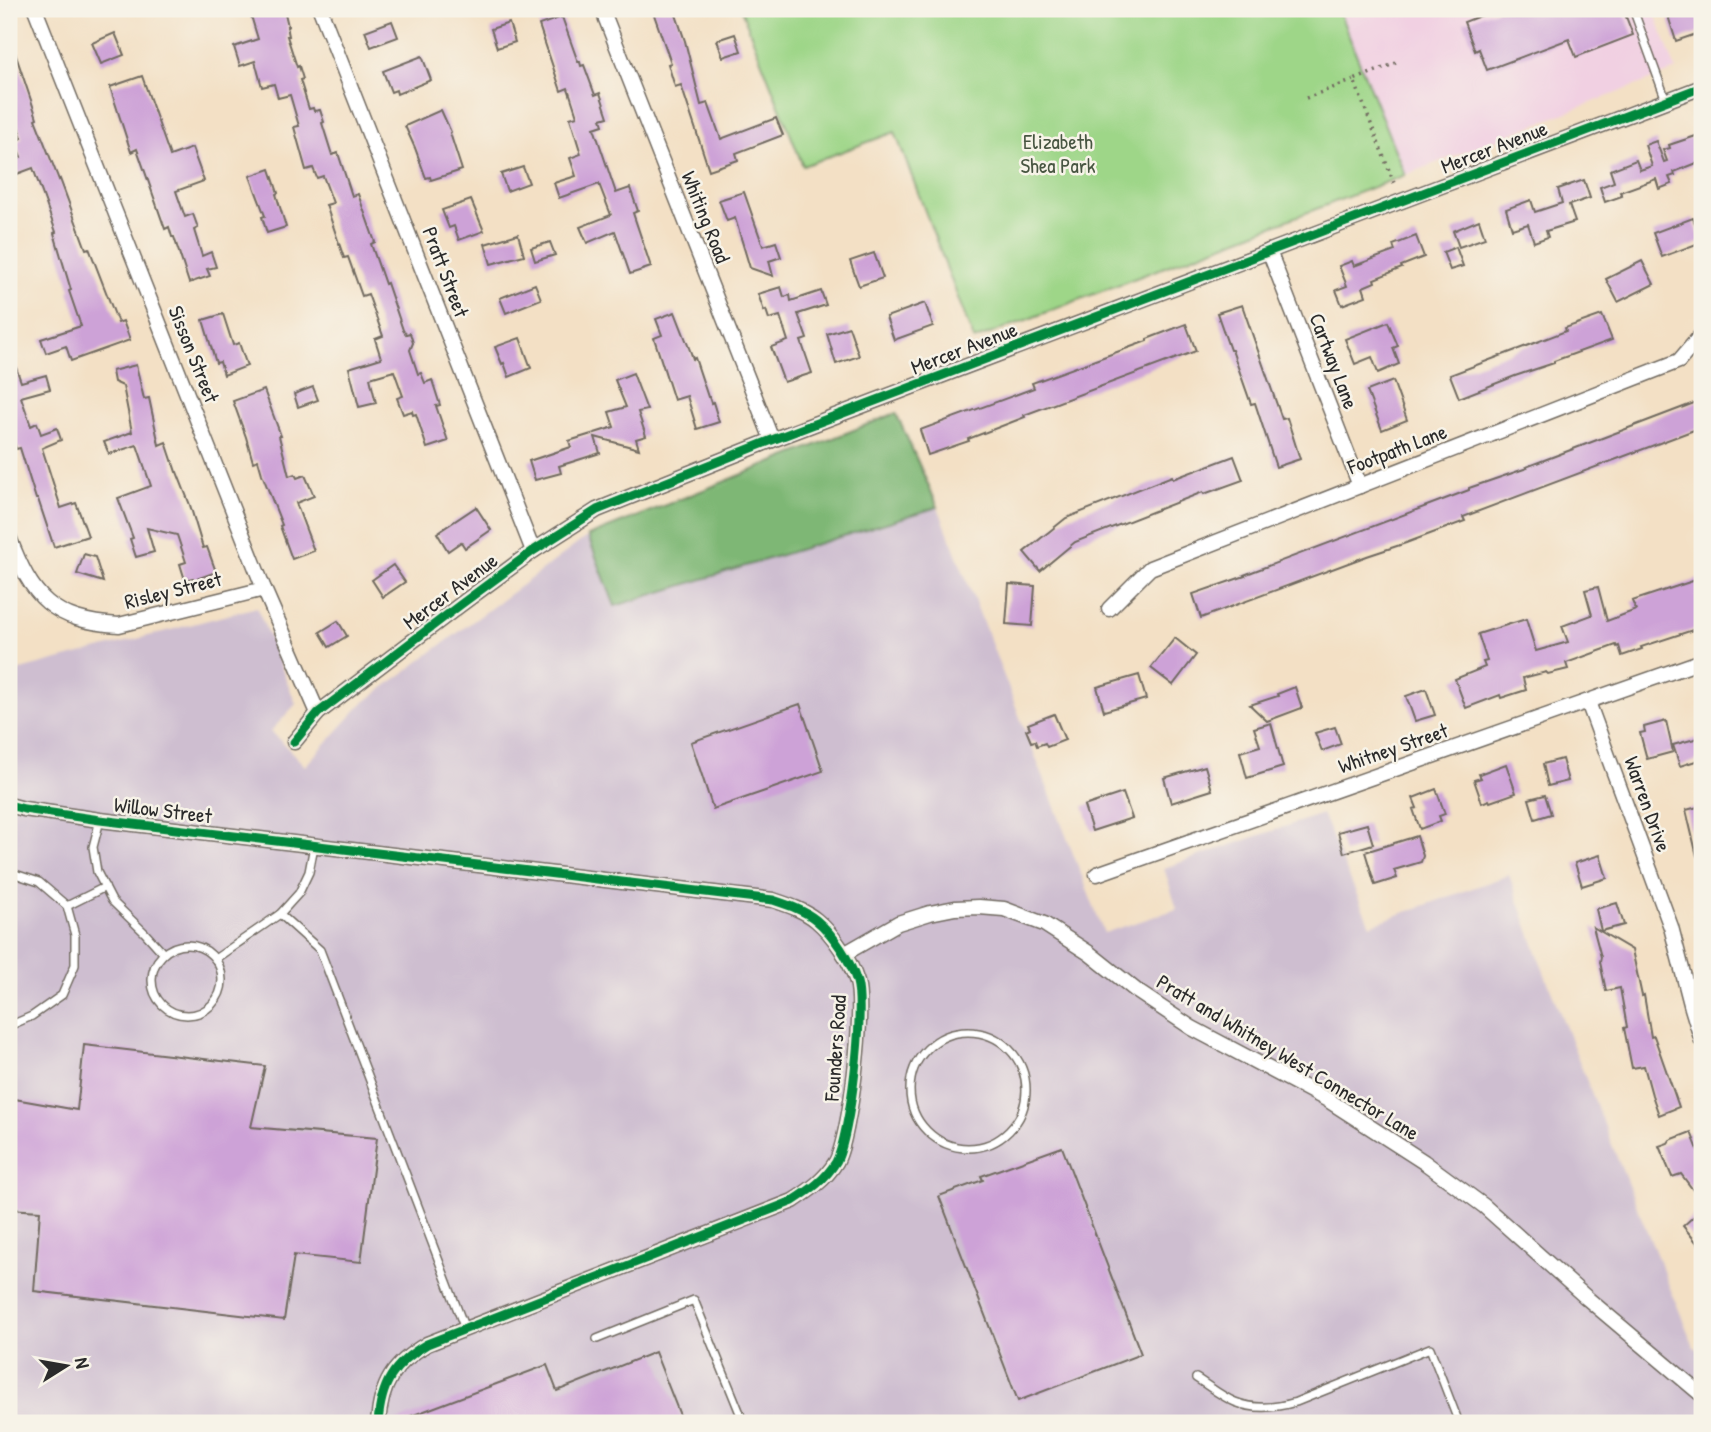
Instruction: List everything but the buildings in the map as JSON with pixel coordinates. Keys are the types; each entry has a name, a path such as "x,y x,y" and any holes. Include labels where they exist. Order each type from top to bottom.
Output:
{"street":[{"name":"Sisson Street","path":"35,9 264,589 318,713"},
{"name":"Pratt Street","path":"320,9 533,551"},
{"name":"Whiting Road","path":"602,9 772,440"},
{"name":"Mercer Avenue","path":"294,742 318,713 533,551 597,510 772,440 1702,87"},
{"name":"Cartway Lane","path":"1269,251 1360,486"},
{"name":"Footpath Lane","path":"1109,609 1150,568 1679,361 1702,334"},
{"name":"Risley Street","path":"9,537 31,585 50,606 72,618 97,624 118,625 264,589"},
{"name":"Whitney Street","path":"1097,874 1702,661"},
{"name":"Warren Drive","path":"1588,702 1671,927 1701,1035"},
{"name":"Willow Street","path":"9,805 100,820 314,846"},
{"name":"Founders Road","path":"314,846 773,900 816,919 844,954 856,981 859,993 859,1025 844,1141 836,1160 812,1190 793,1201 465,1329"},
{"name":"Pratt and Whitney West Connector Lane","path":"844,954 898,923 956,908 1004,909 1044,924 1089,953 1138,992 1192,1028 1328,1100 1424,1162 1483,1206 1702,1395"},
{"path":"378,1423 380,1402 387,1382 410,1354 465,1329"}],"lane":[{"path":"1633,9 1666,100"},
{"path":"100,820 93,847 97,872 112,901 163,953"},
{"path":"215,958 280,914 299,893 309,872 314,846"},
{"path":"9,872 39,882 67,906 75,935 75,965 62,995 32,1016 9,1026"},
{"path":"67,906 105,887"},
{"path":"280,914 320,950 465,1329"},
{"path":"196,946 215,958 220,968 221,990 209,1008 199,1014 178,1015 159,1003 151,983 156,962 163,953 173,947 196,946"},
{"path":"963,1032 980,1034 1008,1048 1019,1063 1025,1080 1026,1097 1020,1115 1010,1130 996,1141 979,1147 961,1148 944,1143 929,1133 918,1120 912,1105 910,1088 913,1071 932,1044 963,1032"},
{"path":"597,1339 694,1300 744,1423"},
{"path":"1196,1378 1235,1402 1255,1407 1279,1407 1430,1349 1458,1423"}],"path":[{"path":"1306,98 1396,63"},
{"path":"1354,80 1394,183"}],"shaded area":[{"path":"1338,9 1653,9 1676,70 1405,175"},
{"path":"938,507 1104,933 1177,909 1164,868 1322,814 1370,925 1509,875 1618,1160 1694,1347 1702,1351 1702,1423 9,1423 9,673 257,607 296,704 271,731 305,766 362,704 588,536 615,606"}],"green space":[{"name":"Elizabeth Shea Park","path":"741,9 1338,9 1405,175 974,340 895,132 803,166"},
{"path":"896,413 938,507 615,606 588,536"}],"cycle path":[{"path":"294,742 318,713 533,551 597,510 772,440 1702,87"},
{"path":"9,805 100,820 773,900 816,920 835,940 846,957 857,982 859,997 855,1073 841,1148 836,1162 822,1179 793,1201 427,1344 405,1359 391,1376 382,1397 378,1423"}]}
